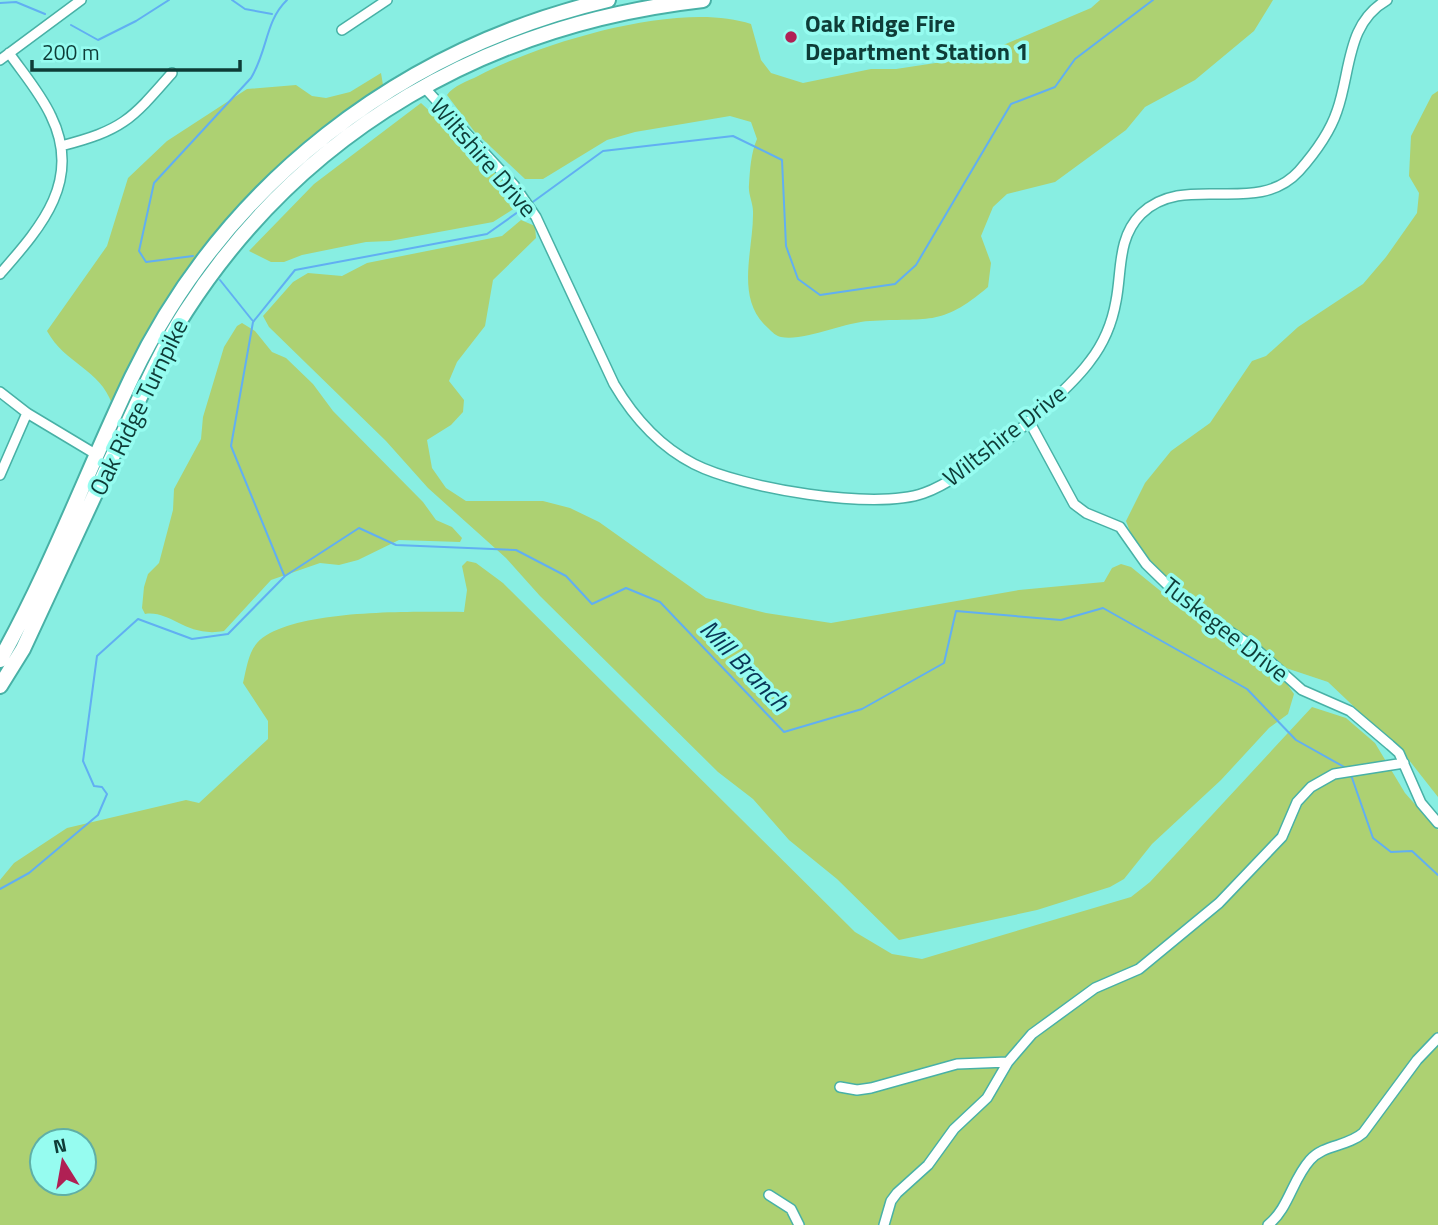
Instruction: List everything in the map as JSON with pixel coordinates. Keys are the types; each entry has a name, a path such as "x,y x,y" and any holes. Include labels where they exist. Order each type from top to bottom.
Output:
{"highway":[{"name":"Oak Ridge Turnpike","path":"0,660 103,459 189,306 297,168 376,115 420,80 506,30 608,0"},
{"name":"Oak Ridge Turnpike","path":"420,80 545,33 603,16 703,0"},
{"name":"Oak Ridge Turnpike","path":"0,687 23,649 103,459"}],"street":[{"path":"0,60 81,0"},
{"path":"342,30 387,0"},
{"name":"Wiltshire Drive","path":"420,80 525,199 614,384 628,408 663,444 704,468 754,482 831,497 867,501 900,499 925,493 948,482 1029,421 1076,377 1104,341 1116,299 1123,247 1137,219 1149,207 1172,197 1258,194 1288,180 1299,171 1332,124 1357,33 1372,10 1387,0"},
{"path":"0,274 51,208 59,179 61,146 52,118 9,53"},
{"path":"61,146 98,136 122,125 172,73"},
{"path":"0,392 27,413 103,459"},
{"path":"0,475 27,413"},
{"name":"Tuskegee Drive","path":"1029,421 1074,504 1086,513 1119,527 1146,564 1185,602 1256,649 1302,690 1343,707 1391,745 1404,763 1421,803 1438,823"},
{"path":"884,1225 897,1193 928,1166 954,1129 987,1098 1007,1062 1032,1034 1095,988 1139,969 1219,903 1282,837 1304,793 1334,774 1404,763"},
{"path":"1268,1225 1279,1216 1308,1161 1319,1153 1353,1142 1363,1133 1417,1060 1438,1038"},
{"path":"840,1087 857,1090 871,1088 970,1062 1007,1062"},
{"path":"769,1195 791,1209 799,1225"}],"green space":[{"path":"1100,0 1273,0 1254,31 1195,80 1145,107 1126,130 1055,182 1007,194 993,207 981,236 991,263 988,287 957,309 932,318 860,322 790,338 777,336 768,328 751,303 749,288 753,211 749,185 752,155 757,139 751,122 730,116 635,132 607,140 543,179 525,179 474,131 447,95 465,82 538,50 612,28 651,21 688,17 722,18 751,24 761,60 771,73 803,83 871,69 896,69 975,57 1091,8"},
{"path":"381,73 383,85 297,150 259,186 224,225 192,265 163,309 112,404 99,382 63,351 47,331 107,246 128,178 167,141 247,89 296,85 312,96 326,98 350,92"},
{"path":"1438,91 1438,797 1405,755 1328,682 1280,666 1188,600 1157,570 1132,537 1126,521 1145,483 1171,451 1210,423 1252,361 1266,356 1298,327 1363,284 1386,257 1417,213 1419,193 1409,176 1411,136 1432,95"},
{"path":"421,103 503,180 520,205 493,222 390,241 366,242 302,255 284,262 271,262 249,251 314,184"},
{"path":"521,220 535,226 536,238 493,280 485,326 457,362 449,381 464,400 463,412 451,425 427,440 432,468 446,488 466,501 543,501 570,508 599,522 706,598 766,613 831,623 1019,590 1104,582 1112,568 1121,564 1131,567 1179,606 1287,684 1294,694 1288,714 1269,728 1221,780 1152,844 1124,879 1110,887 1037,910 899,940 837,879 789,840 753,799 718,772 540,596 506,558 428,488 386,441 269,327 263,316 293,282 308,273 342,276 367,263 502,236"},
{"path":"242,323 255,331 272,352 286,358 313,384 333,411 423,502 436,520 452,527 462,538 460,542 399,540 358,560 339,565 320,563 271,580 224,631 199,631 163,616 145,614 142,608 144,587 148,574 159,563 173,510 174,489 201,439 203,417 224,347 237,326"},
{"path":"467,561 476,563 503,583 855,932 892,954 922,959 1131,897 1150,882 1312,707 1346,718 1375,743 1405,793 1438,830 1438,1225 0,1225 0,880 14,863 67,828 186,800 199,803 268,739 268,721 243,683 251,652 257,643 273,632 297,623 355,614 464,612 467,590 462,566"}],"waterway":[{"path":"71,25 98,40 169,0"},
{"path":"232,0 245,9 272,14"},
{"path":"193,256 146,262 139,251 154,183 251,78 274,17 287,0"},
{"path":"530,204 603,151 733,136 782,160 786,246 798,279 820,295 895,284 916,265 1011,104 1055,87 1075,59 1153,0"},
{"path":"0,3 16,2 45,14"},
{"path":"284,575 231,446 253,322 295,270 487,234 525,207"},
{"path":"220,280 252,320"},
{"name":"Mill Branch","path":"0,889 29,873 98,815 107,794 102,787 94,786 83,761 97,656 138,619 192,639 228,634 285,576 359,528 396,545 516,550 566,576 592,604 626,588 660,602 784,732 862,709 944,663 956,611 1061,620 1103,608 1247,689 1296,740 1346,768"},
{"name":"Mill Branch","path":"1351,775 1373,838 1391,852 1412,851 1438,875"}],"place":[{"name":"Oak Ridge Fire Department Station 1","path":"791,37"}]}
